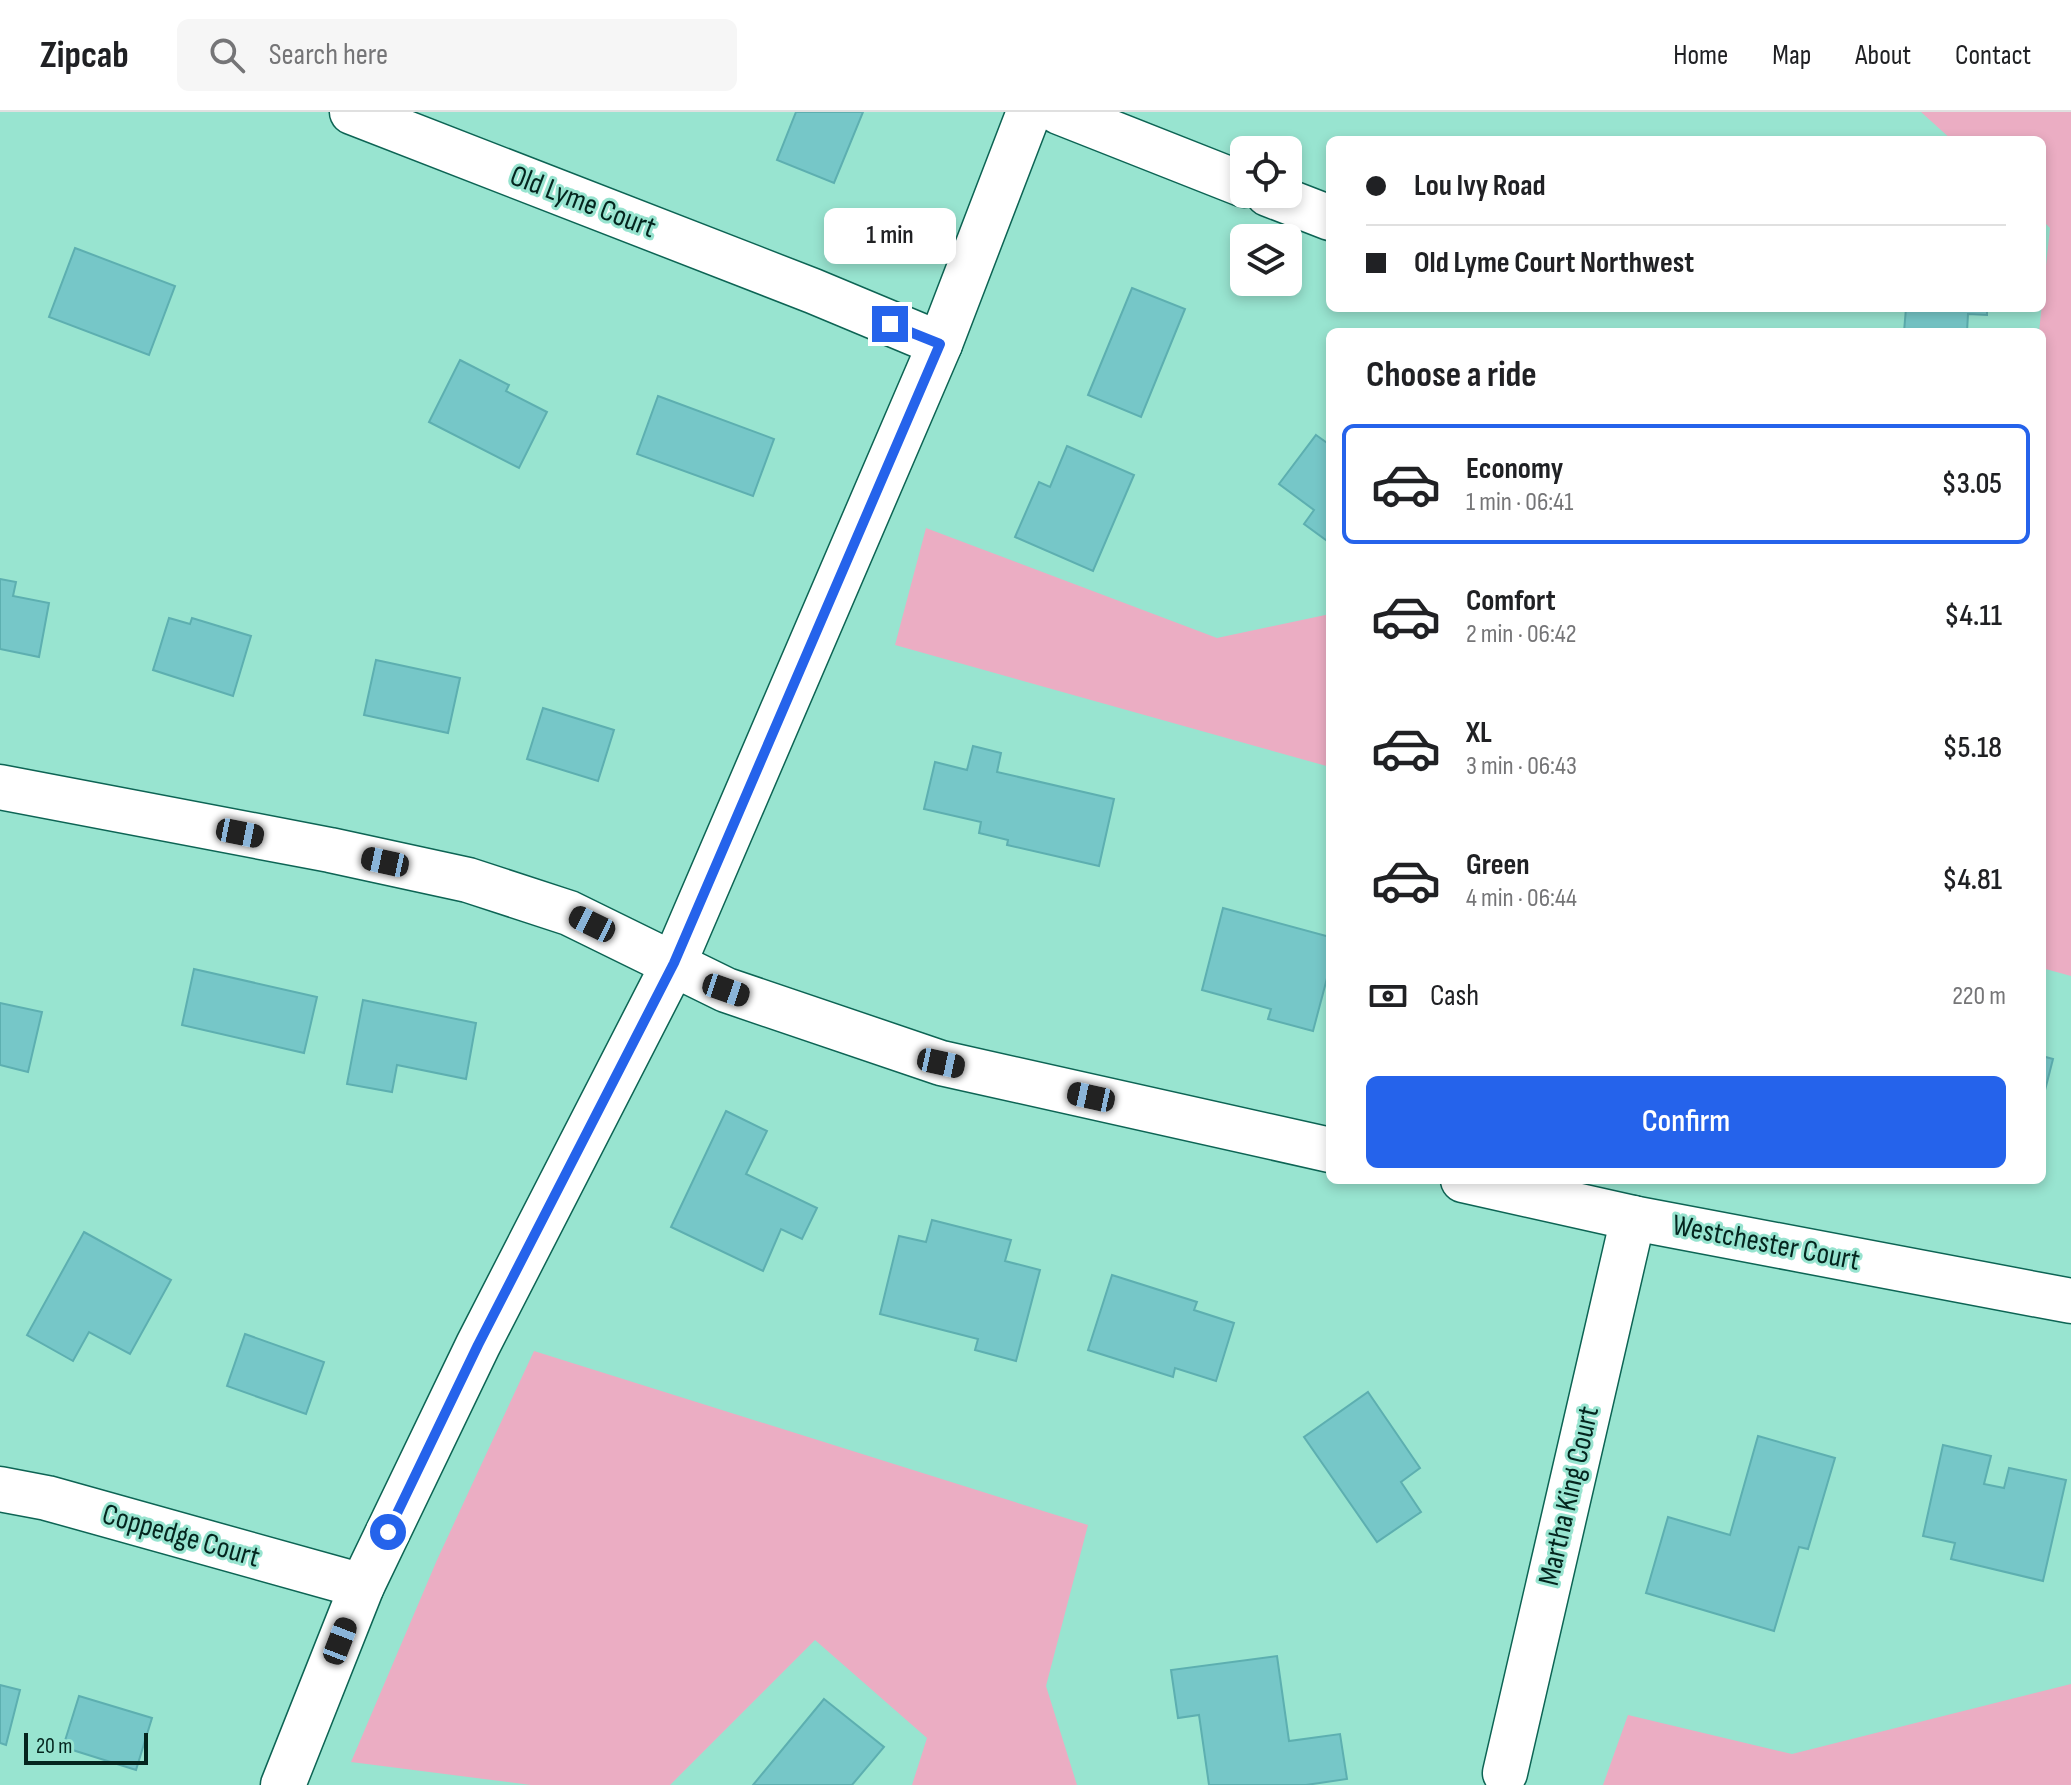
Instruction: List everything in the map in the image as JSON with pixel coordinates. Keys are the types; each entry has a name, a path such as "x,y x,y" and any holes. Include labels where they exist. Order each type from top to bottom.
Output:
{"street":[{"name":"Old Lyme Court","path":"352,112 813,291 940,344"},
{"path":"283,1785 362,1586 478,1345 674,963 940,344 1029,112"},
{"path":"1059,112 1230,179"},
{"path":"1302,207 1326,216"},
{"path":"0,787 330,850 468,880 569,913 726,990 941,1063 1326,1149"},
{"name":"Westchester Court","path":"1481,1184 1633,1218 2071,1301"},
{"name":"Martha King Court","path":"1505,1773 1633,1218"},
{"name":"Coppedge Court","path":"0,1489 47,1498 362,1586"}],"shaded area":[{"path":"1921,112 2071,112 2071,976 2046,969 2046,328 2039,328 2041,312 2046,312 2050,228 2046,224 2046,136 1948,136"},
{"path":"926,528 1217,638 1326,615 1326,766 895,645"},
{"path":"534,1351 1088,1525 1046,1686 1077,1785 912,1785 927,1738 815,1640 670,1785 531,1785 351,1762 437,1560"},
{"path":"2071,1684 2071,1785 1603,1785 1628,1715 1792,1754"}],"building":[{"path":"796,112 863,112 834,183 777,160"},
{"path":"75,248 175,286 149,355 49,317"},
{"path":"1132,288 1185,309 1141,417 1088,395"},
{"path":"1906,312 1987,312 1987,315 1968,314 1967,328 1904,328"},
{"path":"460,360 509,385 506,391 547,412 519,468 429,422"},
{"path":"658,396 774,439 753,496 637,454"},
{"path":"1316,435 1326,442 1326,540 1304,524 1314,510 1279,484"},
{"path":"1067,446 1134,475 1093,571 1015,537 1039,482 1050,487"},
{"path":"0,579 16,582 13,596 49,603 39,657 0,649"},
{"path":"169,618 190,624 192,618 251,636 233,696 153,670"},
{"path":"376,660 460,678 448,733 364,715"},
{"path":"543,708 614,730 598,781 527,759"},
{"path":"973,746 1001,753 997,772 1114,799 1099,866 1007,845 1008,840 979,833 981,822 924,809 935,762 967,770"},
{"path":"1223,908 1326,936 1326,982 1313,1031 1268,1019 1271,1009 1202,990"},
{"path":"194,969 317,997 304,1053 182,1025"},
{"path":"363,1000 476,1023 466,1079 397,1065 392,1092 347,1084"},
{"path":"0,1003 42,1012 28,1072 0,1065"},
{"path":"2046,1057 2053,1059 2046,1086"},
{"path":"726,1111 767,1131 746,1174 817,1208 802,1239 781,1229 763,1271 671,1227"},
{"path":"932,1220 1011,1240 1005,1261 1040,1270 1016,1361 975,1350 978,1339 880,1314 899,1236 926,1242"},
{"path":"84,1232 171,1280 130,1354 89,1332 73,1361 27,1335"},
{"path":"1112,1275 1197,1302 1194,1310 1234,1323 1216,1381 1175,1368 1173,1377 1088,1350"},
{"path":"245,1334 324,1362 306,1414 227,1386"},
{"path":"1368,1392 1420,1468 1401,1482 1421,1512 1377,1542 1304,1437"},
{"path":"1758,1436 1835,1458 1808,1549 1799,1547 1774,1631 1646,1593 1668,1517 1730,1535"},
{"path":"1943,1445 1991,1456 1984,1484 2004,1488 2009,1468 2066,1480 2043,1581 1951,1559 1955,1543 1923,1536"},
{"path":"1277,1656 1289,1741 1340,1734 1347,1779 1306,1785 1209,1785 1199,1715 1178,1718 1171,1670"},
{"path":"0,1685 20,1690 6,1745 0,1743"},
{"path":"79,1696 152,1718 136,1770 63,1747"},
{"path":"824,1699 884,1747 852,1785 753,1785"}],"route":[{"path":"388,1532 478,1345 674,963 940,344 890,324"}]}
